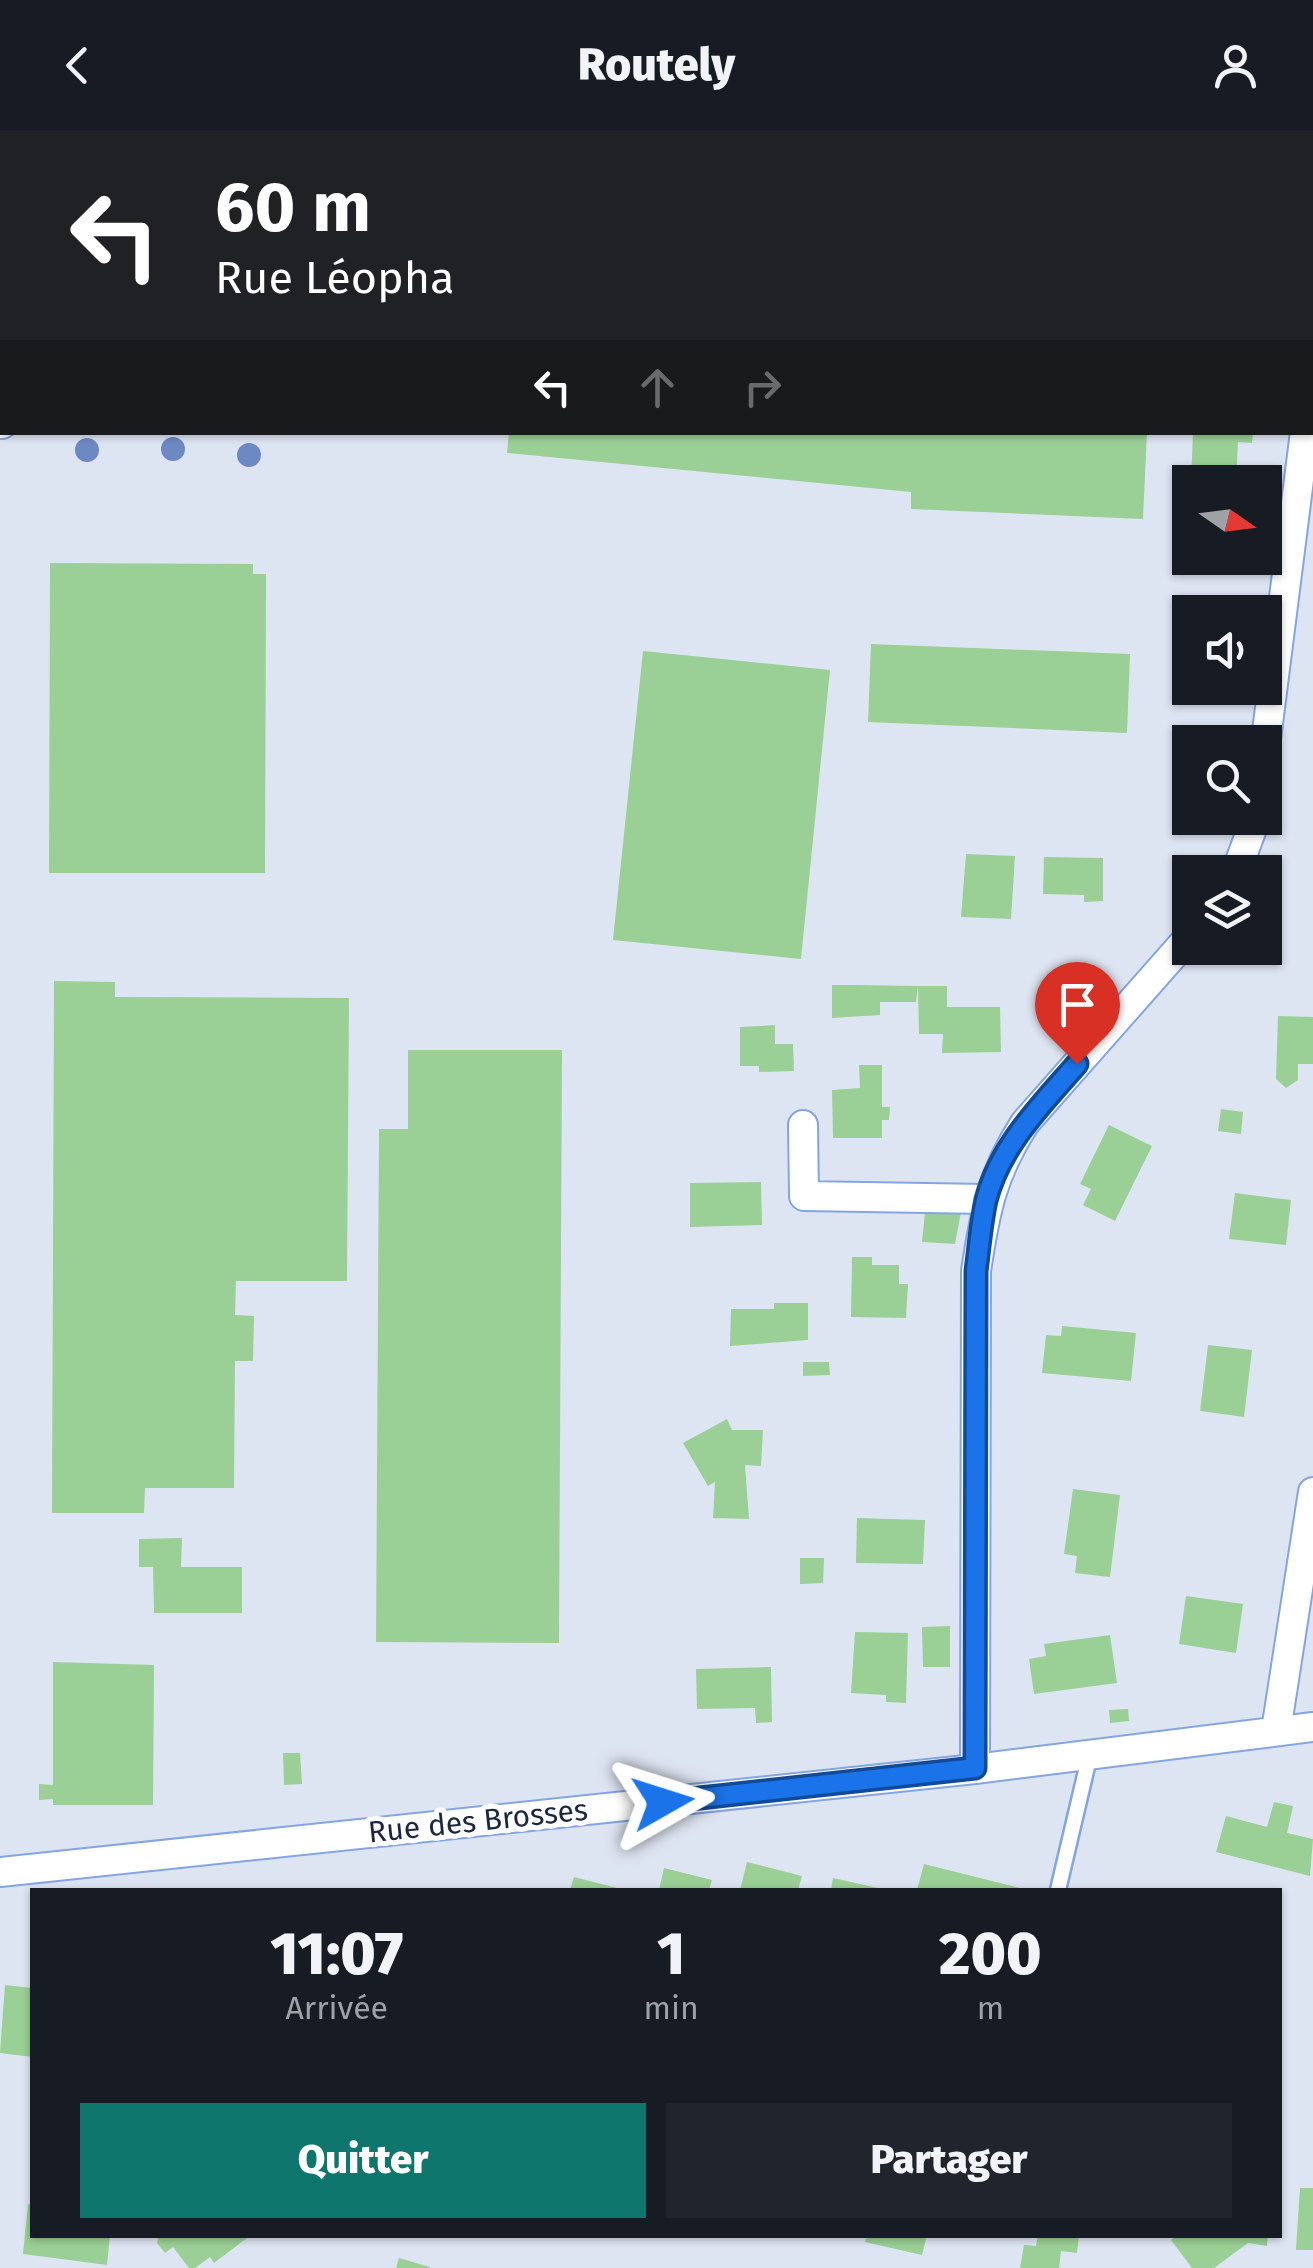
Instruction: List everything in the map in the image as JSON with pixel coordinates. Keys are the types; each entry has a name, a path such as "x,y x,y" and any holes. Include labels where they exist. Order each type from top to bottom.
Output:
{"street":[{"path":"1268,725 1307,443"},
{"path":"975,1768 976,1271 986,1199 1003,1158 1025,1123 1172,956"},
{"path":"803,1125 804,1196 986,1199"},
{"path":"1276,1731 1313,1492"},
{"name":"Rue des Brosses","path":"0,1872 1313,1728"}],"lane":[{"path":"1058,1888 1090,1754"}],"building":[{"path":"509,435 1147,435 1143,519 911,509 911,492 507,453"},
{"path":"1193,435 1253,435 1252,443 1238,442 1237,465 1192,465"},
{"path":"50,563 253,564 253,574 266,574 265,873 49,873"},
{"path":"871,644 1130,654 1127,733 868,722"},
{"path":"643,651 830,670 801,959 613,940"},
{"path":"966,854 1015,856 1011,919 961,917"},
{"path":"1044,857 1103,858 1103,901 1084,902 1084,895 1043,894"},
{"path":"54,981 115,982 115,997 349,998 347,1281 236,1281 235,1315 254,1316 253,1361 235,1361 234,1488 145,1488 144,1513 52,1513"},
{"path":"832,985 918,986 916,1002 880,1002 880,1015 832,1018"},
{"path":"918,986 947,986 947,1007 1000,1007 1001,1052 942,1053 943,1034 919,1034"},
{"path":"1278,1016 1313,1017 1313,1064 1298,1064 1298,1080 1286,1088 1276,1079"},
{"path":"775,1025 775,1044 793,1044 794,1071 759,1072 759,1066 740,1066 740,1027"},
{"path":"408,1050 562,1050 559,1643 376,1642 379,1129 408,1129"},
{"path":"859,1065 882,1065 882,1107 890,1107 889,1120 882,1120 882,1138 833,1138 832,1090 860,1088"},
{"path":"1221,1109 1243,1112 1241,1134 1218,1131"},
{"path":"1109,1125 1152,1146 1115,1221 1083,1205 1091,1189 1080,1184"},
{"path":"761,1182 762,1225 690,1227 690,1183"},
{"path":"1235,1193 1291,1200 1286,1245 1229,1239"},
{"path":"925,1212 961,1212 955,1244 922,1242"},
{"path":"852,1257 872,1257 872,1265 899,1265 899,1284 908,1284 906,1318 851,1317"},
{"path":"774,1303 808,1303 808,1340 730,1346 731,1309 774,1309"},
{"path":"1062,1326 1136,1333 1131,1381 1042,1373 1046,1335 1061,1336"},
{"path":"1208,1345 1252,1350 1244,1417 1200,1411"},
{"path":"803,1362 829,1362 830,1375 803,1376"},
{"path":"727,1419 732,1430 763,1430 761,1466 745,1465 749,1519 713,1518 715,1482 708,1486 683,1443"},
{"path":"1073,1489 1120,1495 1110,1577 1075,1573 1077,1556 1064,1554"},
{"path":"857,1518 925,1520 923,1564 856,1563"},
{"path":"182,1538 181,1567 242,1567 242,1613 154,1613 153,1567 139,1567 139,1539"},
{"path":"800,1558 824,1558 823,1583 800,1584"},
{"path":"1186,1596 1243,1604 1236,1653 1179,1644"},
{"path":"950,1626 950,1667 923,1667 922,1627"},
{"path":"855,1632 908,1633 906,1703 886,1702 886,1695 851,1693"},
{"path":"1110,1635 1117,1683 1034,1694 1029,1659 1046,1656 1044,1644"},
{"path":"53,1662 154,1665 153,1805 53,1805 53,1799 39,1800 39,1784 53,1785"},
{"path":"771,1667 772,1722 756,1723 755,1708 697,1709 696,1669"},
{"path":"1128,1709 1129,1721 1110,1723 1109,1710"},
{"path":"283,1753 300,1753 302,1784 284,1785"},
{"path":"1274,1802 1293,1806 1287,1833 1313,1839 1310,1876 1216,1852 1226,1816 1267,1827"},
{"path":"747,1862 802,1876 799,1888 740,1888"},
{"path":"924,1864 1020,1888 918,1888"},
{"path":"664,1868 712,1880 710,1888 659,1888"},
{"path":"574,1877 617,1888 571,1888"},
{"path":"833,1878 878,1888 831,1888"},
{"path":"5,1985 30,1988 30,2057 0,2053"},
{"path":"1300,2188 1313,2188 1313,2250 1296,2250"},
{"path":"28,2204 30,2238 110,2238 107,2265 23,2254"},
{"path":"158,2238 247,2238 214,2263 210,2257 195,2268 189,2268 173,2247 165,2253 157,2243"},
{"path":"866,2238 926,2238 922,2255 865,2242"},
{"path":"1037,2238 1079,2238 1077,2253 1061,2251 1059,2268 1020,2268 1024,2245 1036,2246"},
{"path":"1268,2238 1267,2246 1248,2243 1214,2268 1192,2268 1171,2240"},
{"path":"399,2258 430,2267 430,2268 396,2268"}],"route":[{"path":"663,1802 975,1768 976,1271 986,1199 1003,1158 1025,1123 1077,1064"}]}
